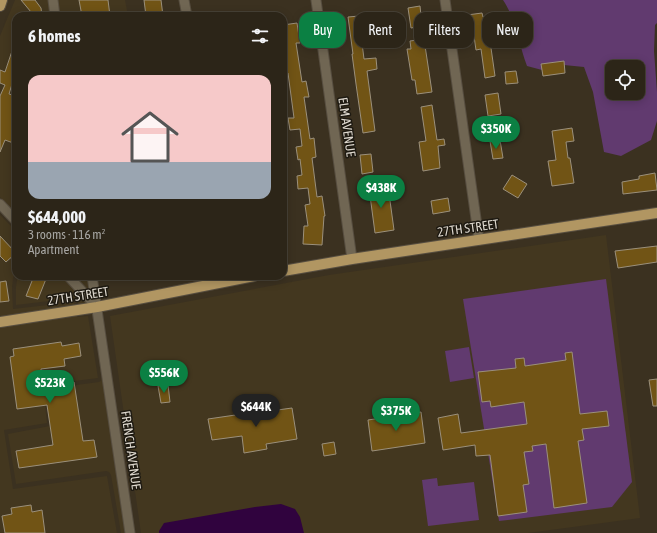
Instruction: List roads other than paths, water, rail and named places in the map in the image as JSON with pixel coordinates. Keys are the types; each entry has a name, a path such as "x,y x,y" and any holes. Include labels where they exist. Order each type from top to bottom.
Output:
{"main road":[{"path":"0,6 2,0"},
{"name":"27TH STREET","path":"287,270 352,259 657,213"},
{"name":"27TH STREET","path":"0,322 97,307 220,280"}],"street":[{"path":"53,0 54,12"},
{"path":"184,0 186,12"},
{"name":"ELM AVENUE","path":"316,0 352,259"},
{"path":"445,0 479,240"},
{"path":"0,204 12,217"},
{"path":"72,280 97,307"},
{"name":"FRENCH AVENUE","path":"93,280 130,533"}]}
